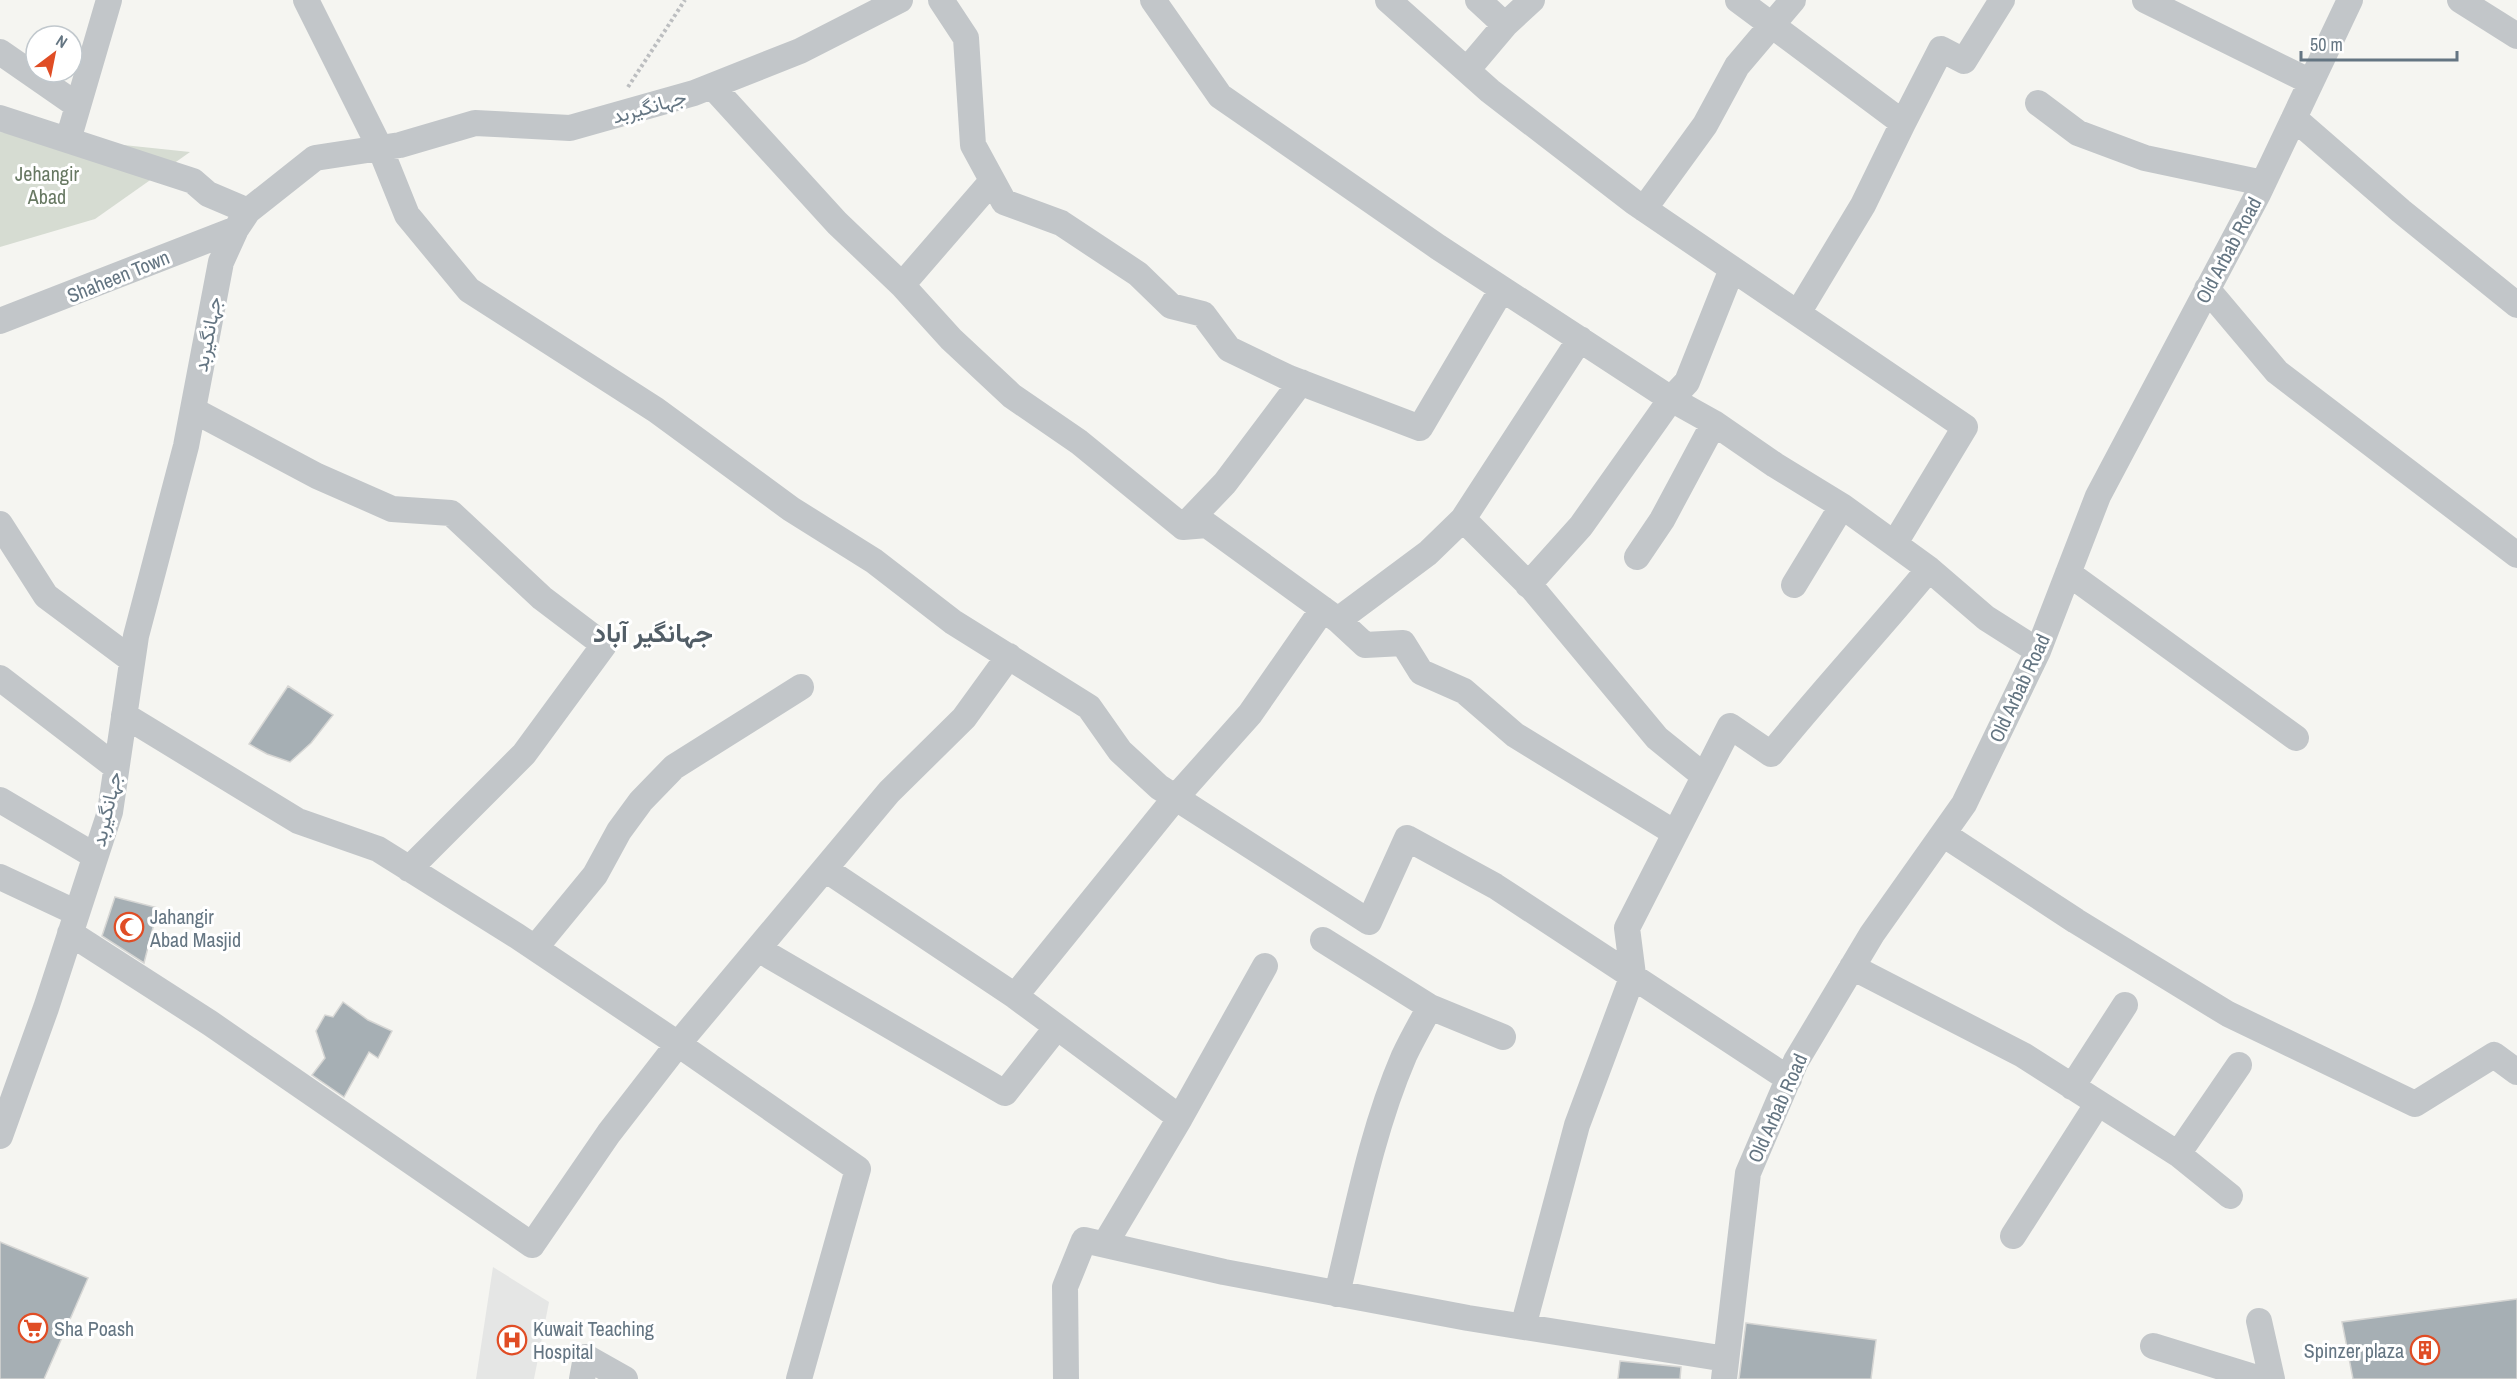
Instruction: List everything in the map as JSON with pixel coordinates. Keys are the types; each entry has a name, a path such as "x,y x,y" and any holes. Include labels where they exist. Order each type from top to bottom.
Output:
{"street":[{"path":"68,140 109,0"},
{"path":"306,0 380,148 407,215 469,290 656,410 791,509 874,561 953,622 1089,707 1120,751 1160,787 1369,922 1407,838 1495,886 1789,1079"},
{"name":"جہانگیربد","path":"0,1136 110,812 136,636 186,446 221,262 242,220 315,158 399,145 475,123 570,128 712,86 800,51 900,0"},
{"path":"941,0 966,38 973,145 1004,202 1061,223 1137,274 1171,306 1203,314 1229,349 1301,382 1420,428 1502,289"},
{"path":"1153,0 1220,96 1354,191 1502,289 1671,399 1714,423 1842,506 1929,569 1986,618 2038,651"},
{"path":"1388,0 1490,91 1644,209 1965,427 1895,543"},
{"path":"1478,0 1505,25"},
{"path":"1467,70 1505,25 1532,0"},
{"path":"1738,0 1903,123"},
{"path":"1644,209 1705,125 1737,66 1770,24 1793,0"},
{"path":"1798,313 1863,205 1941,49 1964,61 2002,0"},
{"path":"2145,0 2172,6 2311,82"},
{"name":"Old Arbab Road","path":"1725,1369 1748,1173 1796,1061 1872,934 1964,804 2038,651 2098,496 2263,183 2350,0"},
{"path":"2460,0 2517,36"},
{"path":"0,52 78,106"},
{"path":"712,86 837,223 902,285 951,339 1012,396 1079,442 1183,527 1207,525 1330,614 1365,645 1403,643 1421,672 1464,691 1515,735 1675,833"},
{"path":"2038,103 2078,133 2145,158 2263,183"},
{"path":"0,118 193,181 242,220"},
{"path":"2294,118 2401,211 2517,305"},
{"path":"902,285 992,181"},
{"name":"Shaheen Town","path":"0,321 242,220"},
{"path":"1528,585 1581,526 1671,399 1687,382 1732,269"},
{"path":"2207,289 2277,372 2517,555"},
{"path":"1015,996 1176,797 1250,714 1330,614 1428,553 1463,519 1580,339"},
{"path":"1183,527 1225,483 1301,382"},
{"path":"193,410 317,476 392,509 452,513 543,598 604,645 524,753 409,869"},
{"path":"1637,557 1662,520 1714,423"},
{"path":"1794,585 1842,506"},
{"path":"1463,519 1528,585 1657,738 1704,776"},
{"path":"0,524 46,596 132,660"},
{"path":"1523,1327 1577,1125 1633,975 1627,928 1730,726 1771,754 1815,699 1862,650 1929,569"},
{"path":"2068,573 2296,738"},
{"path":"0,877 74,923 210,1023 532,1245 609,1133 678,1044 889,792 964,718 1009,656"},
{"path":"0,678 116,767"},
{"path":"535,948 595,876 619,831 641,801 674,767 801,687"},
{"path":"124,715 298,820 378,849 535,948 858,1169 799,1379"},
{"path":"0,800 95,856"},
{"path":"1943,834 2076,921 2228,1014 2415,1104 2494,1055 2517,1072"},
{"path":"825,869 1015,996 1180,1118"},
{"path":"1323,940 1430,1007 1503,1037"},
{"path":"758,949 1005,1093 1057,1027"},
{"path":"1105,1244 1180,1118 1264,966"},
{"path":"1852,967 2023,1055 2178,1154 2230,1196"},
{"path":"2072,1086 2125,1005"},
{"path":"1337,1294 1364,1181 1390,1095 1405,1055 1430,1007"},
{"path":"2178,1154 2239,1065"},
{"path":"2013,1236 2098,1103"},
{"path":"1066,1379 1065,1287 1084,1240 1224,1272 1523,1327 1725,1369"},
{"path":"2259,1321 2272,1379"},
{"path":"2153,1346 2260,1379"},
{"path":"582,1379 586,1357 625,1379"}],"path":[{"path":"609,117 685,0"}],"shaded area":[{"name":"Kuwait Teaching Hospital","path":"493,1267 549,1302 534,1379 476,1379"}],"green space":[{"name":"Jehangir Abad","path":"0,132 190,152 95,219 0,247"}],"building":[{"path":"288,686 333,715 311,743 290,762 267,754 249,744"},
{"name":"Jahangir Abad Masjid","path":"115,897 158,908 144,963 102,936"},
{"path":"343,1002 368,1020 392,1031 378,1058 369,1052 344,1097 312,1075 325,1058 316,1031 325,1015 333,1017"},
{"name":"Sha Poash","path":"0,1242 88,1278 44,1379 0,1379"},
{"name":"Spinzer plaza","path":"2517,1299 2517,1379 2353,1379 2342,1322"},
{"path":"1746,1323 1876,1340 1871,1379 1739,1379"},
{"path":"1620,1361 1681,1367 1680,1379 1618,1379"}],"place":[{"name":"Jahangir Abad Masjid","path":"129,927"},
{"name":"Sha Poash","path":"33,1328"},
{"name":"Kuwait Teaching Hospital","path":"512,1340"},
{"name":"Spinzer plaza","path":"2425,1350"}],"district":[{"name":"جہانگیر آباد","path":"653,632"}]}
